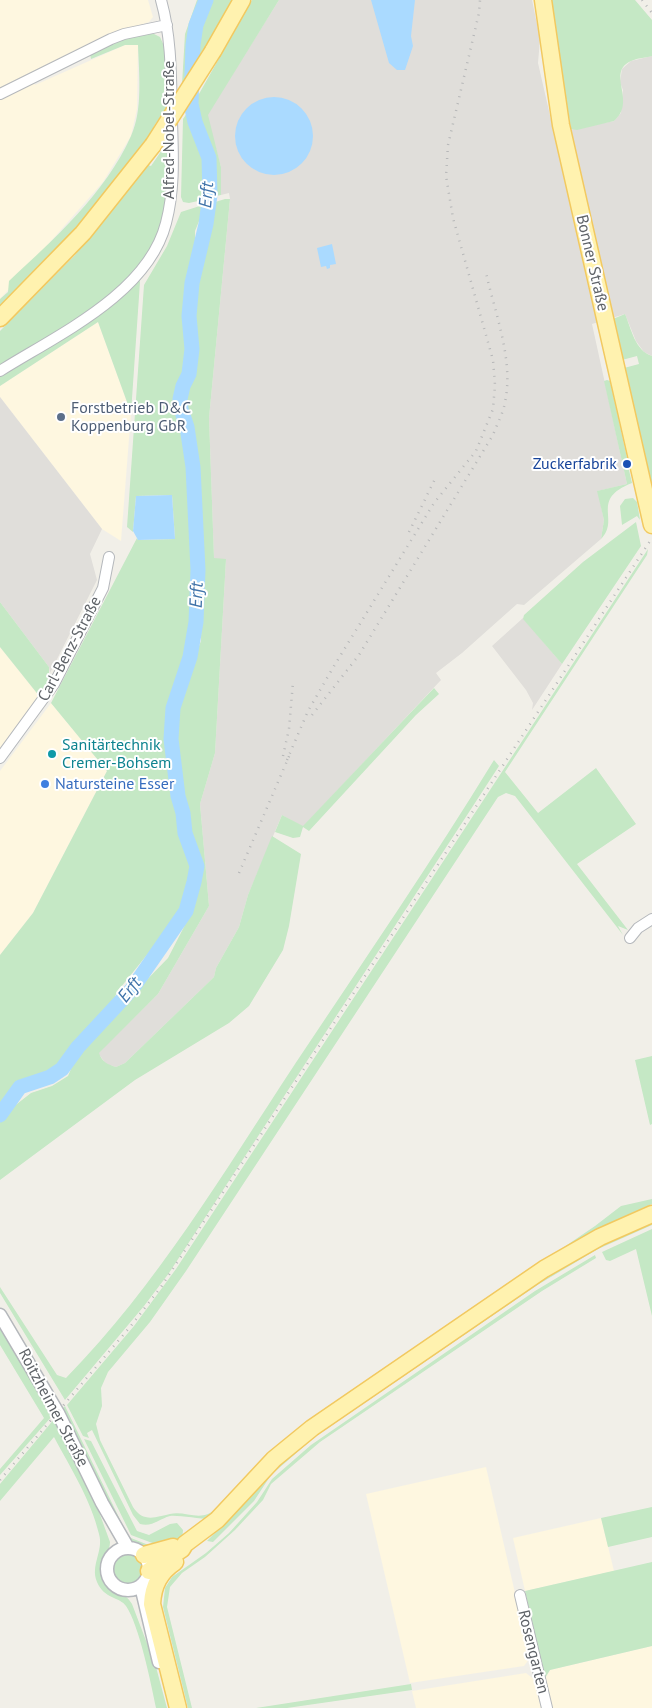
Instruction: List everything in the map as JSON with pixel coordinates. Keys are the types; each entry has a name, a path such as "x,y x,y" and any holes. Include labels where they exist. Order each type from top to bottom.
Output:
{"main road":[{"path":"0,318 83,233 153,145 213,51 242,0"},
{"name":"Bonner Straße","path":"543,0 561,126 652,525"},
{"path":"614,1231 626,1217 652,1207"},
{"path":"146,1563 185,1544 217,1520 254,1479 297,1439 320,1422 544,1269 614,1231 652,1214"},
{"path":"178,1708 152,1609 153,1590 163,1571 206,1538 231,1515 251,1492 254,1479"}],"street":[{"name":"Alfred-Nobel-Straße","path":"0,371 95,310 129,283 155,251 166,224 171,200 172,140 167,26 161,0"},
{"path":"0,94 110,38 167,26"},
{"name":"Carl-Benz-Straße","path":"0,758 54,684 103,588 108,557"},
{"path":"630,938 638,928 652,919"},
{"name":"Roitzheimer Straße","path":"0,1316 58,1413 102,1503 128,1548"},
{"name":"Roitzheimer Straße","path":"102,1503 115,1553"},
{"path":"128,1548 137,1550 146,1563 147,1579 141,1586 128,1590 117,1587 109,1576 109,1562 115,1553 128,1548"},
{"path":"141,1586 151,1636 171,1708"},
{"path":"128,1590 151,1636"},
{"name":"Rosengarten","path":"520,1595 547,1708"}],"shaded area":[{"path":"0,0 148,0 153,17 149,22 131,28 0,89"},
{"path":"279,0 532,0 540,39 538,63 554,133 614,121 621,113 623,90 620,82 622,69 631,61 652,56 652,356 644,352 636,341 625,314 592,324 627,484 598,491 604,520 601,539 524,605 517,604 462,653 436,673 441,680 303,827 282,815 248,895 239,927 216,968 214,977 125,1063 116,1067 106,1064 98,1053 158,994 209,906 200,804 215,753 226,559 214,559 209,418 230,199 229,193 221,195 221,167 207,115"},
{"path":"125,45 138,45 137,109 131,136 103,182 0,299 0,99 34,82 35,85"},
{"path":"98,322 131,413 121,541 102,529 0,397 0,386"},
{"path":"0,397 102,529 90,554 97,580 50,673 49,667 0,602"},
{"path":"523,618 562,664 532,710 533,703 526,690 492,646"},
{"path":"0,647 40,697 0,750"},
{"path":"51,703 107,771 33,913 0,955 0,771"},
{"path":"486,1467 530,1658 524,1666 410,1683 366,1494"},
{"path":"601,1518 614,1571 525,1591 513,1538"},
{"path":"652,1646 652,1708 552,1708 545,1678 550,1670"},
{"path":"526,1673 535,1680 541,1708 416,1708 412,1691"}],"green space":[{"path":"197,0 202,0 190,35 191,70 182,84 185,34"},
{"path":"208,0 235,0 194,64 195,39"},
{"path":"252,0 279,0 208,115 221,167 221,195 212,197 213,178 210,152 198,119 195,101"},
{"path":"550,0 635,0 652,20 652,56 629,62 623,67 621,81 623,105 620,114 614,121 577,130 571,129"},
{"path":"152,33 160,37 166,50 167,107 154,126 156,128 84,222 0,309 0,299 8,292 9,281 61,232 93,196 120,157 135,126 139,103 138,45 125,45 91,59 90,54 123,39"},
{"path":"189,110 191,120 205,153 208,179 207,199 189,203 183,202 181,197 183,119"},
{"path":"164,147 168,149 167,184 163,218 155,240 143,260 127,279 87,312 0,366 0,331 75,255 148,165 151,166"},
{"path":"230,199 209,418 214,558 226,559 215,753 200,804 209,906 158,994 99,1053 103,1061 116,1067 125,1063 214,977 216,968 239,927 248,895 272,836 301,854 289,926 283,950 249,1006 229,1023 135,1080 0,1180 0,1120 4,1114 31,1093 52,1086 68,1076 79,1050 168,958 186,923 196,895 199,859 188,831 187,810 178,785 173,739 175,714 183,686 201,641 202,577 195,494 196,466 185,395 195,367 196,349 193,298 212,214 212,203"},
{"path":"206,204 195,231 195,247 186,289 184,314 187,349 185,368 177,396 177,412 182,428 189,469 193,574 192,600 195,626 174,690 169,716 168,736 174,795 193,867 186,904 171,931 150,951 117,992 112,1004 79,1039 57,1069 53,1073 14,1084 0,1109 0,955 33,913 107,771 51,703 137,538 138,540 175,539 172,495 136,496 133,532 127,527 144,285 167,246 181,212"},
{"path":"139,280 131,413 98,322 0,386 0,376 56,341"},
{"path":"625,314 641,349 652,356 652,491 624,368 639,364 637,356 622,360 613,319"},
{"path":"604,381 610,381 628,462 625,463 628,466 632,483 619,489 612,496 609,503 606,532 601,539 604,520 597,491 627,484"},
{"path":"633,498 637,502 640,520 637,516 622,525 620,506 625,499"},
{"path":"636,522 641,546 562,664 523,619 524,615 583,562"},
{"path":"648,549 647,555 505,772 538,813 596,768 636,824 577,864 628,930 618,926 623,935 515,796 506,793 498,797 186,1271 150,1322 108,1372 101,1388 102,1406 96,1424 100,1440 133,1507 141,1515 150,1518 175,1513 203,1515 216,1510 270,1452 307,1422 595,1226 621,1206 652,1199 652,1204 623,1217 317,1418 210,1519 170,1516 152,1524 140,1524 133,1515 92,1430 87,1433 89,1438 83,1436 67,1405 134,1326 176,1269"},
{"path":"0,602 49,667 49,679 40,697 0,647"},
{"path":"434,688 439,694 416,715 309,831 303,827 300,837 293,838 275,832 282,815 303,826"},
{"path":"494,760 499,766 169,1273 144,1306 65,1400 0,1293 0,1287 57,1375 66,1378 130,1305 188,1227 421,875"},
{"path":"652,1056 652,1124 650,1125 635,1060"},
{"path":"652,1219 652,1225 598,1249 539,1284 316,1436 271,1475 254,1501 213,1542 207,1541 247,1500 283,1457 550,1271"},
{"path":"652,1229 652,1316 636,1249 610,1261 606,1260 602,1252"},
{"path":"595,1255 596,1258 542,1291 320,1442 271,1484 263,1500 235,1530 205,1557 182,1573 170,1587 167,1607 192,1708 188,1708 163,1607 165,1588 172,1577 206,1553 229,1533 257,1502 272,1479 311,1445 535,1291"},
{"path":"0,1329 53,1415 0,1475 0,1469 44,1418 0,1345"},
{"path":"65,1406 127,1534 131,1538 151,1546 147,1550 126,1538 62,1409"},
{"path":"55,1418 95,1501 110,1542 102,1565 103,1576 109,1586 124,1595 132,1604 156,1667 167,1708 156,1708 140,1640 126,1606 104,1592 97,1582 95,1570 100,1546 99,1534 80,1484 54,1437 0,1501 0,1484"},
{"path":"84,1439 91,1441 137,1531 149,1535 170,1524 177,1523 183,1530 182,1541 155,1544 131,1535"},
{"path":"652,1507 652,1537 608,1547 601,1518"},
{"path":"128,1553 139,1558 144,1569 139,1580 128,1585 117,1580 112,1569 117,1558"},
{"path":"652,1562 652,1646 550,1670 545,1678 525,1591"},
{"path":"411,1684 412,1690 287,1708 256,1708"}],"water":[{"path":"371,0 415,0 411,36 413,46 405,70 397,70 389,63"},
{"path":"274,97 289,100 302,108 310,121 313,136 310,151 302,164 289,172 274,175 259,172 246,164 238,151 235,136 238,121 246,108 259,100"},
{"path":"332,244 336,264 330,265 330,268 327,269 326,266 321,267 317,248"},
{"path":"172,495 175,539 138,540 133,531 136,496"}],"waterway":[{"name":"Erft","path":"0,1115 20,1087 50,1077 62,1069 78,1047 132,989 186,911 197,866 185,833 171,739 173,708 190,657 196,622 198,570 193,467 187,427 180,399 183,386 189,374 192,349 189,316 192,283 206,224 210,195 209,158 195,122 191,104 193,45 196,25 206,0"}],"railway":[{"path":"287,760 308,711 334,666 434,503 476,451 493,409 495,385 493,360 453,218 446,176 448,145 479,13 480,0"},
{"path":"642,0 652,13"},
{"path":"312,715 359,655 493,435 501,415 505,402 507,370 502,337 486,273"},
{"path":"409,532 436,477"},
{"path":"0,1480 130,1327 161,1287 652,538"},
{"path":"283,756 289,729 293,682"},
{"path":"239,873 290,754"}],"place":[{"name":"Forstbetrieb D&C Koppenburg GbR","path":"61,417"},
{"name":"Zuckerfabrik","path":"627,464"},
{"name":"Sanitärtechnik Cremer-Bohsem","path":"52,754"},
{"name":"Natursteine Esser","path":"45,784"}]}
